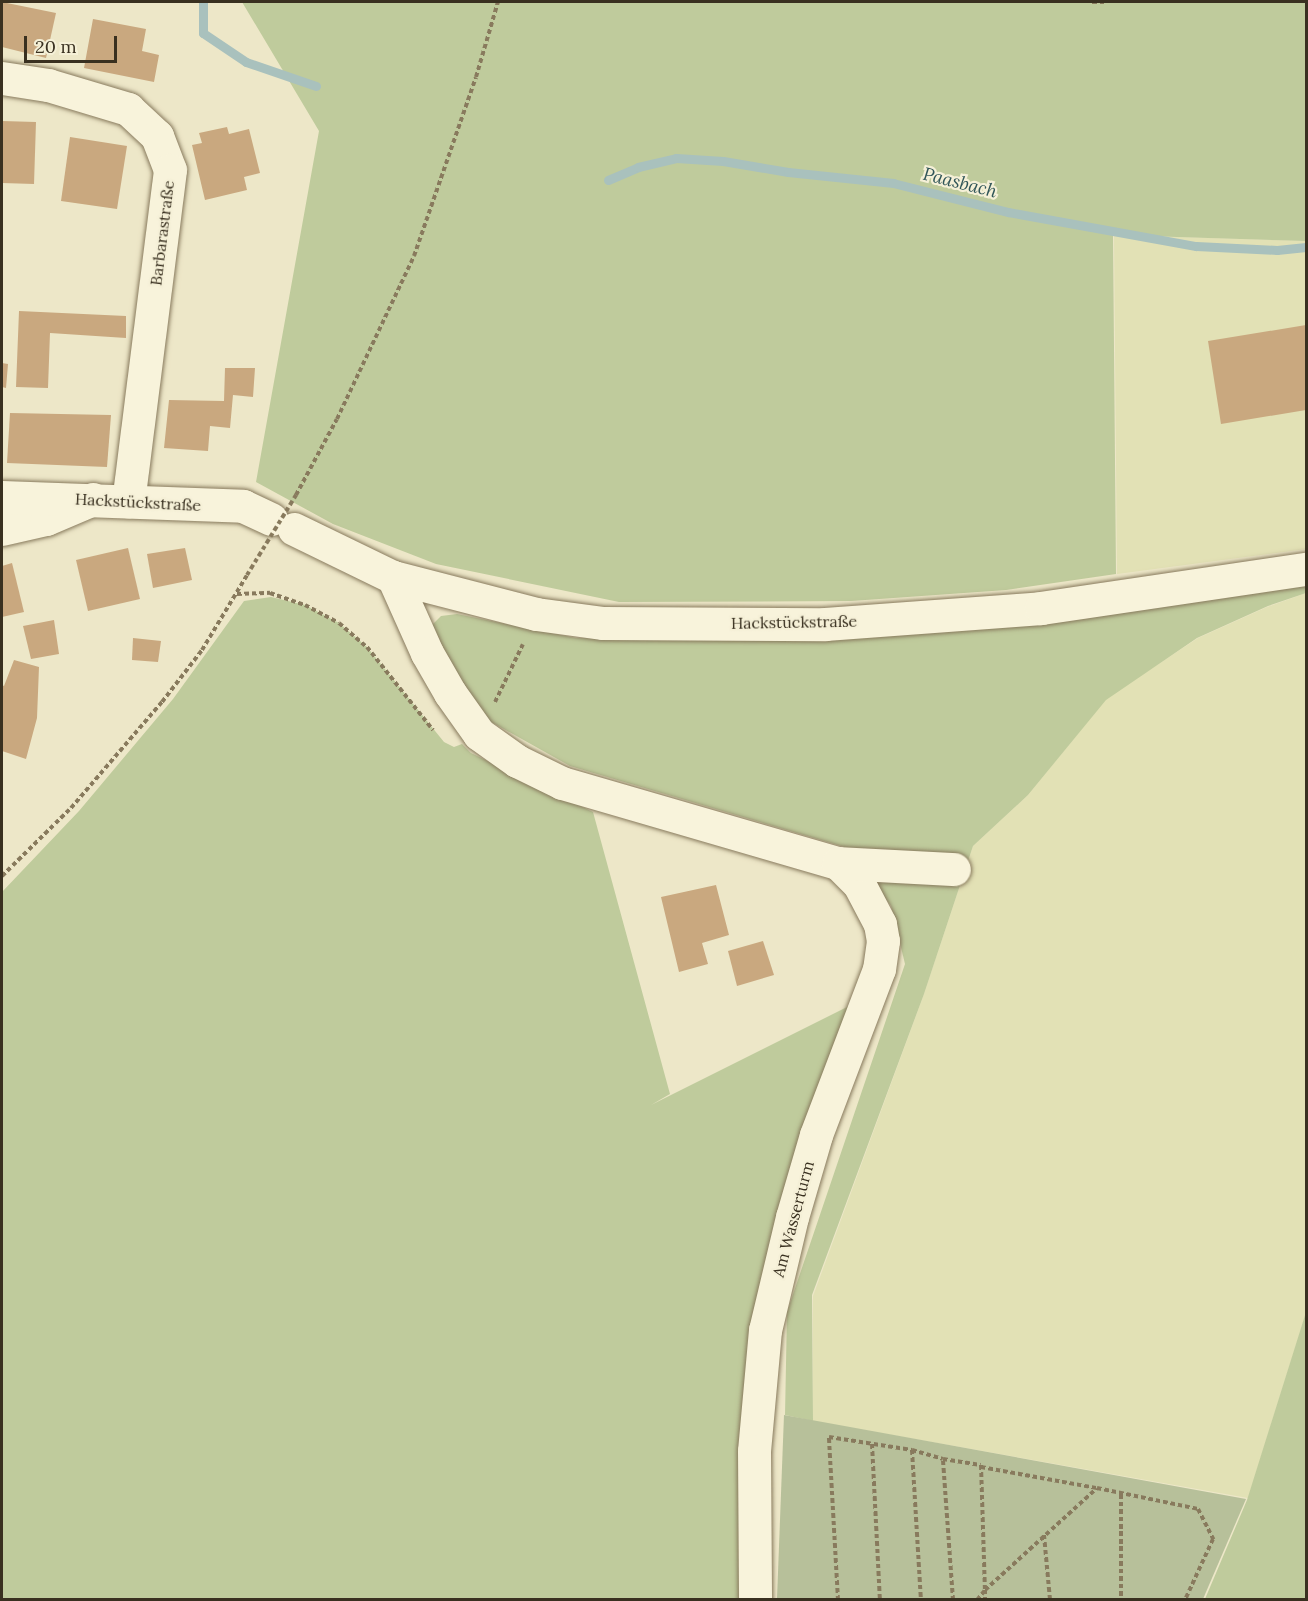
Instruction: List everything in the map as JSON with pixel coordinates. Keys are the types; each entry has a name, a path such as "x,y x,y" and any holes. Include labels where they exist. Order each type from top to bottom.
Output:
{"street":[{"name":"Barbarastraße","path":"2,78 48,85 128,109 157,136 170,170 128,501"},
{"name":"Hackstückstraße","path":"2,497 243,507 393,577 536,614 603,624 825,624 1041,608 1306,569"},
{"path":"2,529 46,519 93,499"},
{"name":"Am Wasserturm","path":"393,577 427,653 479,734 517,761 562,783 838,863 954,869"},
{"name":"Am Wasserturm","path":"755,1599 754,1451 765,1330 792,1217 816,1135 879,969 883,941 875,911 860,884 838,863"}],"path":[{"path":"2,876 71,808 162,702 202,650 296,495 337,419 414,256 476,77 498,2"},
{"path":"1092,2 1106,2"},
{"path":"237,594 270,593 305,605 339,623 367,647 437,734"},
{"path":"479,734 536,614"},
{"path":"838,1599 829,1437 912,1450 981,1467 1197,1509 1213,1539 1185,1599"},
{"path":"872,1444 880,1599"},
{"path":"912,1450 921,1599"},
{"path":"943,1459 953,1599"},
{"path":"981,1467 985,1599"},
{"path":"977,1599 1097,1488"},
{"path":"1120,1494 1121,1599"},
{"path":"1044,1535 1050,1599"}],"green space":[{"path":"242,2 1306,2 1306,241 1113,235 1116,574 1006,590 851,601 619,602 436,564 333,524 256,482 319,131"},
{"path":"1114,235 1306,241 1306,549 1117,574"},
{"path":"1306,585 1306,593 1268,606 1197,638 1106,700 1028,795 973,846 924,994 812,1295 813,1421 785,1415 787,1312 905,964 891,906 848,848 570,766 486,719 458,680 432,625 441,616 457,614 576,638 736,640 935,633 1068,621"},
{"path":"1306,593 1306,1313 1248,1498 813,1421 813,1296 924,994 973,846 1028,795 1107,698 1198,638 1267,607"},
{"path":"271,597 305,605 339,623 367,647 444,742 454,747 462,744 471,753 593,812 670,1094 651,1105 857,1002 756,1307 746,1599 2,1599 2,892 79,811 173,699 244,601"},
{"path":"1306,1312 1306,1599 1205,1599 1247,1500"},
{"path":"784,1415 1246,1499 1203,1599 777,1599"}],"building":[{"path":"2,2 56,13 46,58 2,47"},
{"path":"93,19 146,29 142,51 159,55 154,82 84,68"},
{"path":"2,121 36,122 34,184 2,183"},
{"path":"227,127 229,134 249,129 260,173 244,177 247,190 205,200 192,145 202,143 199,133"},
{"path":"70,137 127,146 117,209 61,201"},
{"path":"19,311 126,316 126,338 50,333 48,388 16,387"},
{"path":"1306,325 1306,410 1221,424 1208,341"},
{"path":"2,363 8,364 6,388 2,387"},
{"path":"225,368 255,368 253,397 233,395 230,428 210,426 208,451 164,448 169,400 224,401"},
{"path":"10,413 111,415 107,467 7,463"},
{"path":"128,548 140,599 88,611 76,560"},
{"path":"185,548 192,580 153,588 147,554"},
{"path":"12,563 24,612 2,617 2,566"},
{"path":"54,620 59,654 31,659 23,626"},
{"path":"133,638 161,641 158,662 132,660"},
{"path":"14,660 39,667 37,718 26,759 2,751 2,685 4,686"},
{"path":"716,885 729,935 702,943 708,964 679,972 661,897"},
{"path":"763,941 774,975 737,986 728,951"}],"waterway":[{"name":"Paasbach","path":"203,2 203,33 246,62 316,86"},
{"name":"Paasbach","path":"608,180 638,167 676,158 723,161 788,172 893,183 1008,212 1196,246 1277,250 1306,247"}]}
